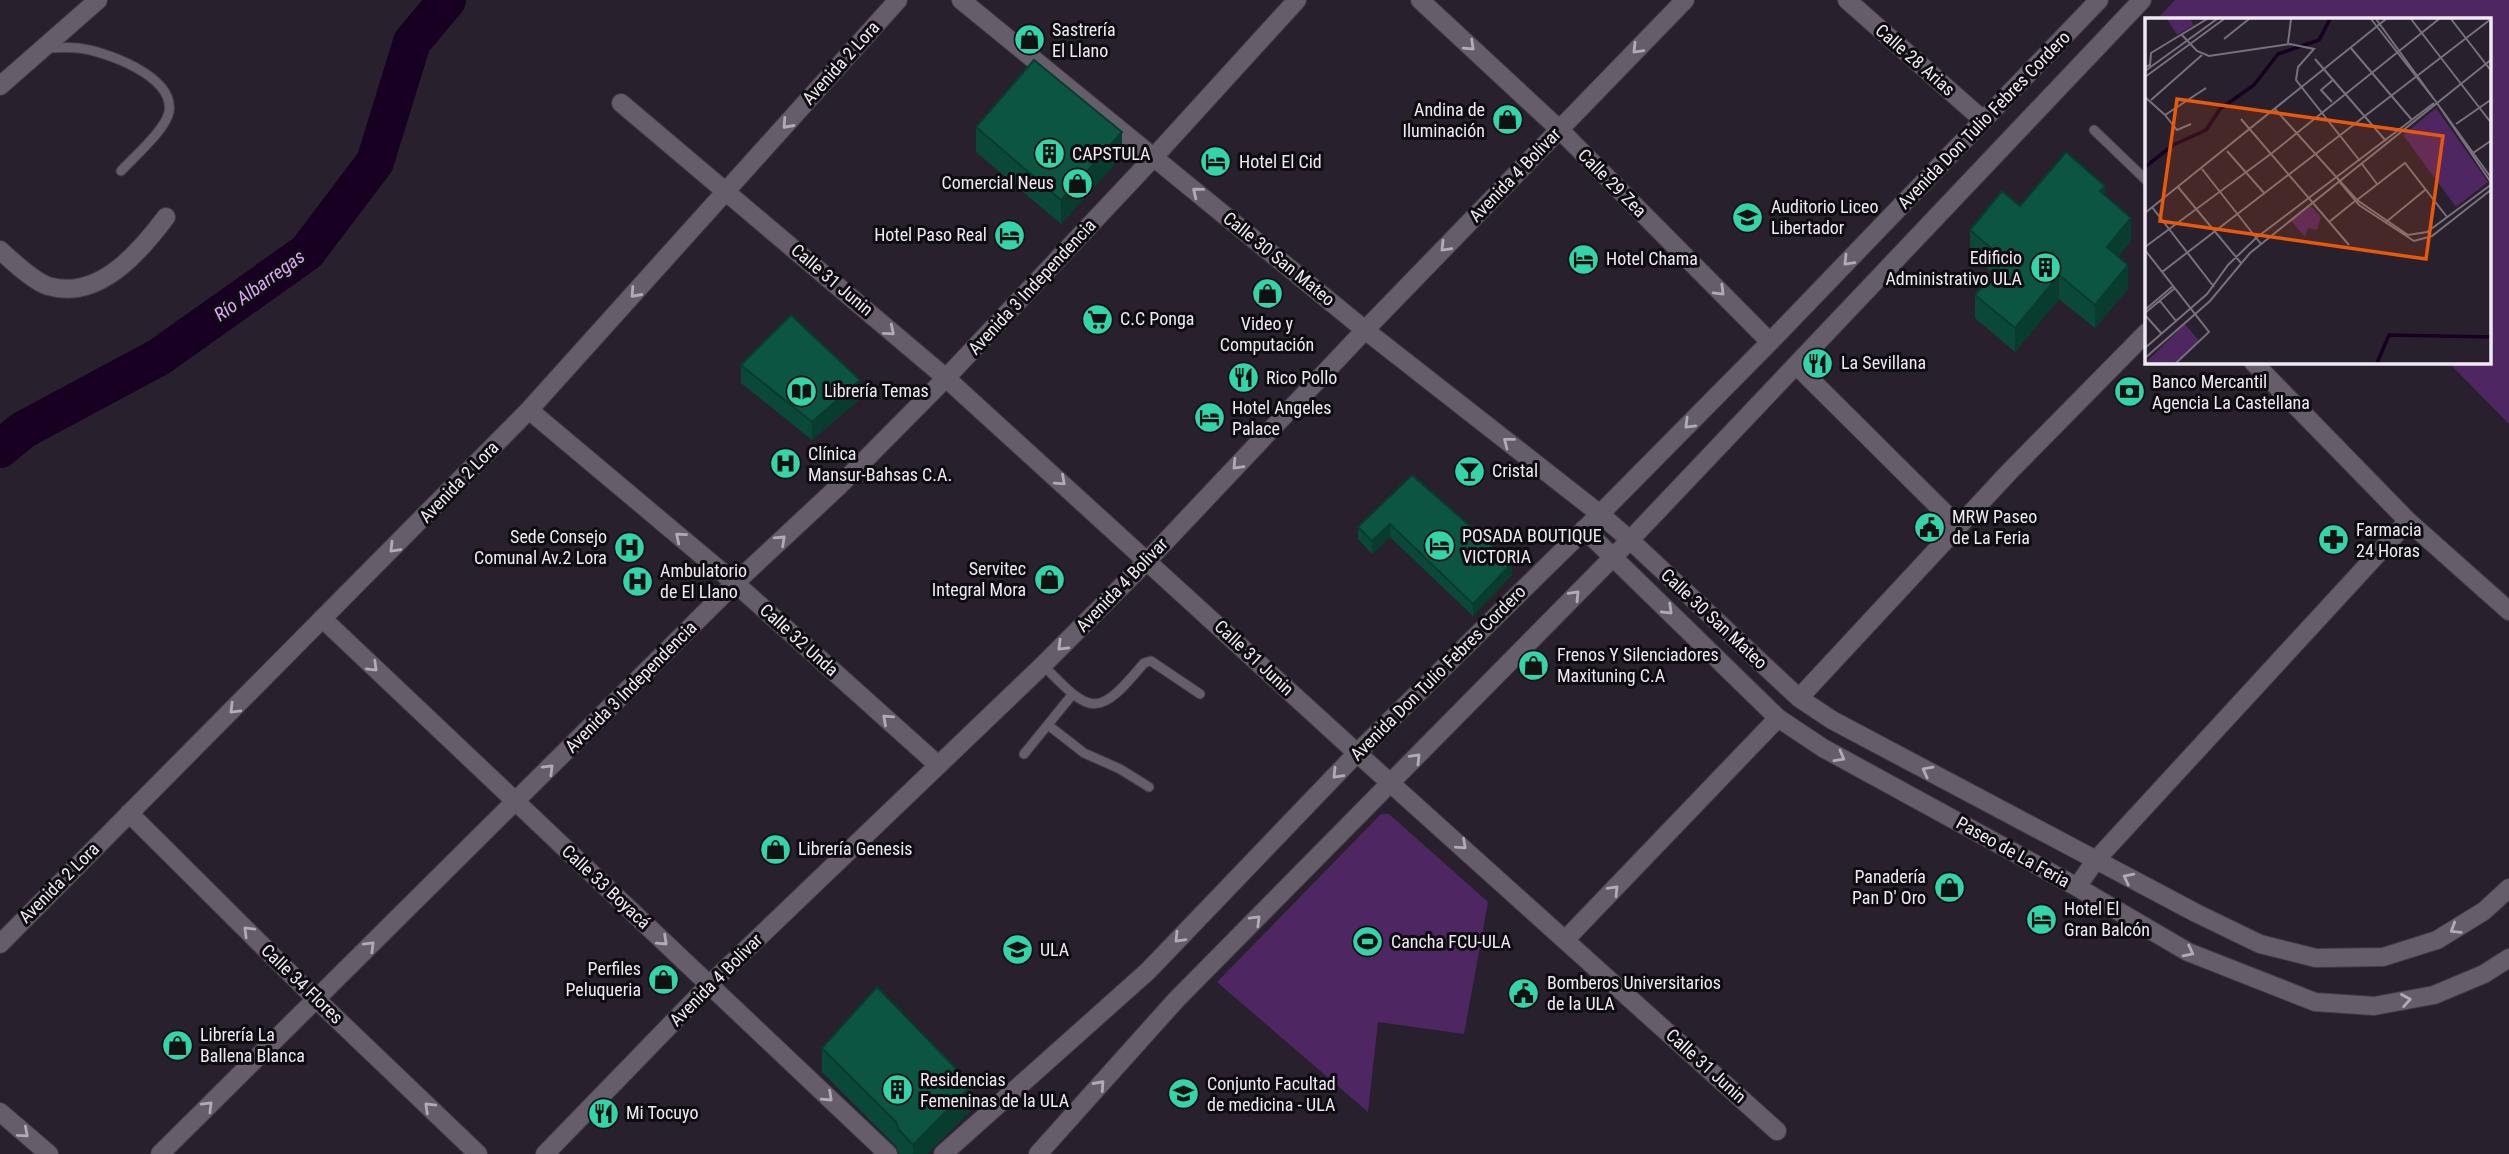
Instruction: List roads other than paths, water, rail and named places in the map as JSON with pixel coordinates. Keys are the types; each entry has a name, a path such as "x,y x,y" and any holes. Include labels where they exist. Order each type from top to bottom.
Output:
{"street":[{"path":"0,86 99,0"},
{"name":"Avenida 2 Lora","path":"0,944 324,620 529,410 898,0"},
{"name":"Calle 30 San Mateo","path":"961,0 1365,330 1600,514 1799,698"},
{"name":"Avenida 3 Independencia","path":"160,1154 735,583 839,486 946,378 1297,0"},
{"name":"Calle 29 Zea","path":"1420,0 1559,129 1770,342"},
{"name":"Avenida 4 Bolivar","path":"545,1154 709,985 1043,665 1147,560 1365,330 1685,0"},
{"name":"Calle 28 Arias","path":"1847,0 1983,120"},
{"name":"Avenida Don Tulio Febres Cordero","path":"943,1154 1148,971 1357,753 1770,342 2099,0"},
{"name":"Avenida Don Tulio Febres Cordero","path":"1038,1154 1176,1000 1630,540 2142,0"},
{"name":"Calle 31 Junin","path":"621,103 946,378 1777,1131"},
{"path":"0,250 45,285 70,289 98,284 145,244 166,217"},
{"path":"1799,698 1958,526 2145,334"},
{"path":"2255,364 2408,521 2509,611"},
{"path":"1796,365 1958,526"},
{"name":"Calle 32 Unda","path":"529,410 735,583 938,765"},
{"path":"2077,887 2095,861 2408,521"},
{"name":"Paseo de La Feria","path":"1584,529 1778,718 1823,748 2077,887 2188,952 2315,1002 2374,1006 2434,995 2484,974 2509,958"},
{"name":"Calle 33 Boyacá","path":"324,620 888,1154"},
{"name":"Paseo de La Feria","path":"1799,698 1832,720 2095,861 2260,944 2316,958 2383,957 2437,940 2484,911 2509,888"},
{"path":"1566,939 1778,718"},
{"name":"Calle 34 Flores","path":"129,813 316,999 478,1154"},
{"path":"0,1112 49,1154"}],"lane":[{"path":"44,48 79,48 109,54 133,66 164,90 169,102 169,113 162,126 121,171"},
{"path":"2094,130 2145,179"},
{"path":"1043,665 1072,695 1087,703 1098,705 1112,698 1144,663 1151,661 1200,694"},
{"path":"1024,754 1072,695"},
{"path":"1048,725 1084,753 1120,769 1149,787"}],"waterway":[{"name":"Río Albarregas","path":"0,449 23,430 159,357 307,252 375,162 412,42 447,0"}],"place":[{"name":"Sastrería El Llano","path":"1029,40"},
{"name":"Andina de Iluminación","path":"1508,120"},
{"name":"CAPSTULA","path":"1049,154"},
{"name":"Hotel El Cid","path":"1216,162"},
{"name":"Comercial Neus","path":"1077,183"},
{"name":"Auditorio Liceo Libertador","path":"1748,217"},
{"name":"Hotel Paso Real","path":"1010,235"},
{"name":"Hotel Chama","path":"1583,259"},
{"name":"Edificio Administrativo ULA","path":"2045,268"},
{"name":"Video y Computación","path":"1267,294"},
{"name":"C.C Ponga","path":"1097,319"},
{"name":"La Sevillana","path":"1818,363"},
{"name":"Rico Pollo","path":"1243,378"},
{"name":"Librería Temas","path":"801,391"},
{"name":"Banco Mercantil Agencia La Castellana","path":"2129,392"},
{"name":"Hotel Angeles Palace","path":"1209,418"},
{"name":"Clínica Mansur-Bahsas C.A.","path":"785,464"},
{"name":"Cristal","path":"1469,471"},
{"name":"MRW Paseo de La Feria","path":"1929,527"},
{"name":"Farmacia 24 Horas","path":"2333,540"},
{"name":"POSADA BOUTIQUE VICTORIA","path":"1439,546"},
{"name":"Sede Consejo Comunal Av.2 Lora","path":"630,547"},
{"name":"Servitec Integral Mora","path":"1049,579"},
{"name":"Ambulatorio de El Llano","path":"637,581"},
{"name":"Frenos Y Silenciadores Maxituning C.A","path":"1534,665"},
{"name":"Librería Genesis","path":"775,849"},
{"name":"Panadería Pan D' Oro","path":"1949,887"},
{"name":"Hotel El Gran Balcón","path":"2041,919"},
{"name":"Cancha FCU-ULA","path":"1368,942"},
{"name":"ULA","path":"1017,950"},
{"name":"Perfiles Peluqueria","path":"664,979"},
{"name":"Bomberos Universitarios de la ULA","path":"1524,993"},
{"name":"Librería La Ballena Blanca","path":"177,1045"},
{"name":"Residencias Femeninas de la ULA","path":"897,1090"},
{"name":"Conjunto Facultad de medicina - ULA","path":"1184,1094"},
{"name":"Mi Tocuyo","path":"603,1113"}]}
